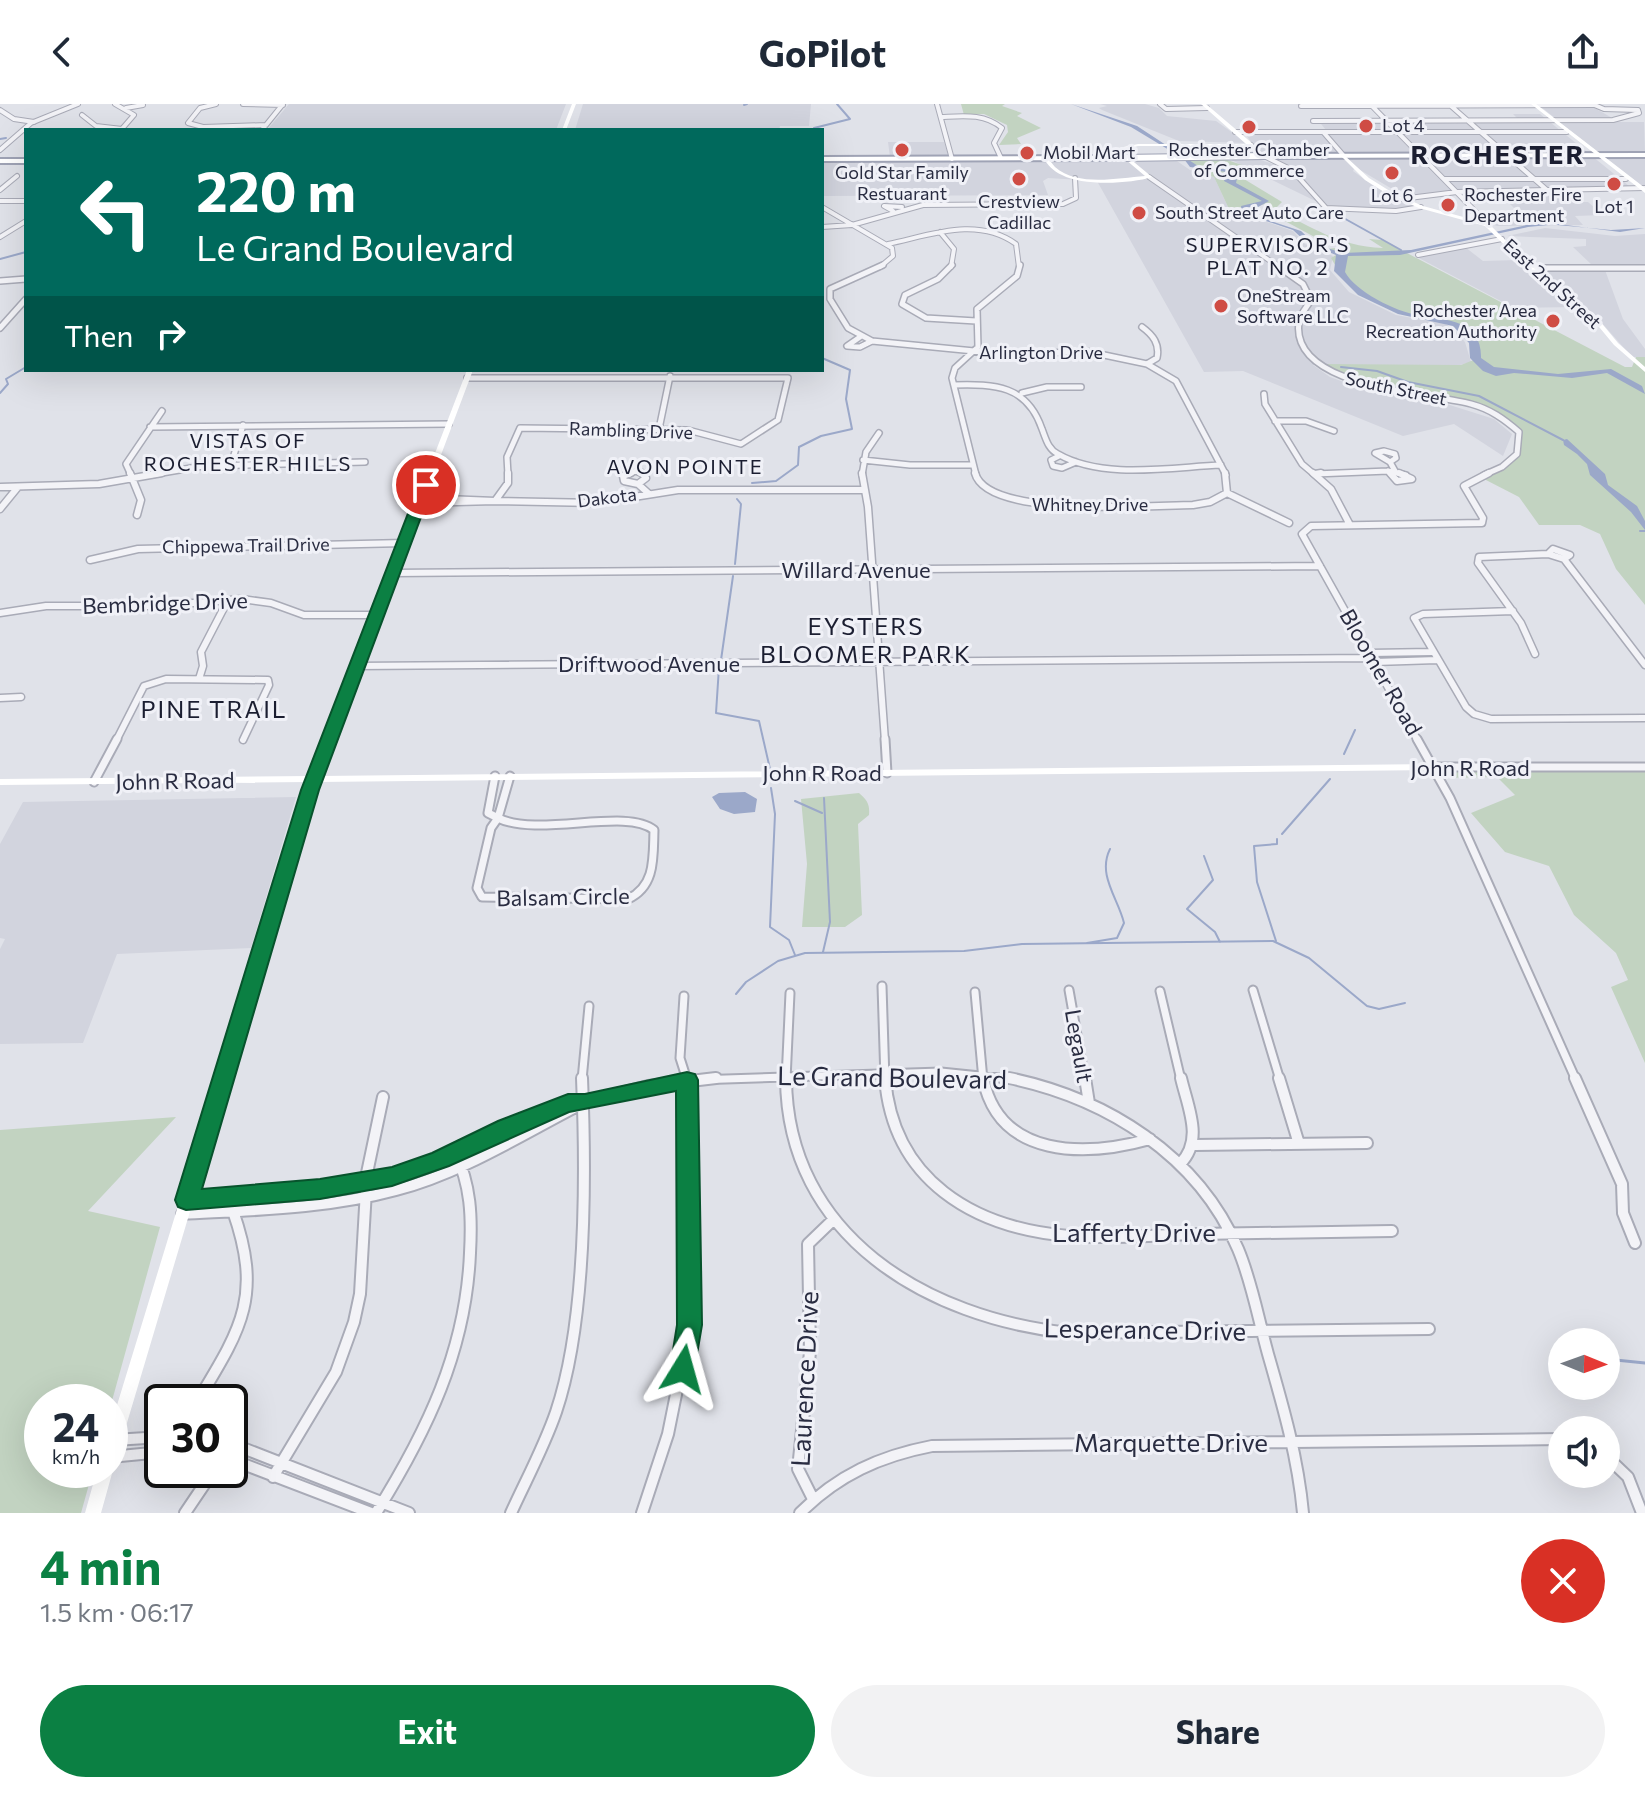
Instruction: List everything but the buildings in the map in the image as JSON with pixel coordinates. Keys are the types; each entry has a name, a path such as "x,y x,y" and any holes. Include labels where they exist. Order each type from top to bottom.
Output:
{"main road":[{"path":"824,159 1645,155"},
{"path":"0,161 24,161"}],"street":[{"path":"66,104 75,105"},
{"path":"115,104 126,108 134,117 122,128"},
{"path":"216,104 200,108 188,123 203,127 266,124"},
{"path":"243,104 283,104"},
{"path":"263,128 283,104"},
{"path":"565,128 574,104"},
{"path":"937,104 952,159"},
{"path":"1160,104 1166,109 1205,106 1251,145 1260,158 1292,169 1318,204 1326,208 1396,211 1421,207"},
{"path":"1300,105 1592,104 1604,109 1638,110"},
{"path":"1630,104 1638,110"},
{"path":"26,128 75,105"},
{"path":"126,108 143,105"},
{"path":"1300,105 1344,156"},
{"path":"1370,105 1476,212 1469,217"},
{"path":"1450,105 1548,191"},
{"path":"1534,105 1626,179 1643,189"},
{"path":"0,110 14,119 34,122"},
{"path":"1313,121 1616,120 1639,113 1638,110"},
{"path":"82,115 96,126 113,128"},
{"path":"941,117 991,120 1002,128 994,143 1001,158"},
{"path":"0,150 24,130"},
{"path":"1235,132 1567,132"},
{"path":"18,134 24,134"},
{"path":"1149,177 1120,151 1131,146 1152,145 1251,145"},
{"name":"East 2nd Street","path":"1344,156 1367,179 1401,199 1421,207 1469,217 1487,225 1552,288 1591,314 1630,358 1645,370"},
{"path":"1045,158 1053,171 1075,178 1149,177"},
{"path":"1,188 17,176"},
{"name":"South Street","path":"1149,177 1303,284 1311,300 1299,320 1301,337 1326,370 1354,382 1462,403 1512,424"},
{"path":"893,211 884,206 1063,204 1076,198 1075,178"},
{"path":"1444,179 1626,179"},
{"path":"1401,199 1457,192 1643,189"},
{"path":"0,201 24,201"},
{"path":"824,208 888,244 940,232 988,231 1016,244 1020,265 1017,276 979,305 976,321 979,341 972,353 955,368 954,385 994,385 1022,393 1032,401 1048,446 1059,456 1106,466 1221,465"},
{"path":"824,227 852,225 905,208"},
{"path":"0,237 24,222"},
{"path":"940,232 954,249 951,267 937,280 905,295 902,304 926,318 976,321"},
{"path":"1418,255 1502,239"},
{"name":"Arlington Drive","path":"888,244 893,252 888,262 841,280 829,292 848,328 860,337 972,353 1023,355 1085,351 1147,364 1176,381 1229,481 1227,493"},
{"path":"1531,268 1645,268"},
{"path":"0,281 24,279"},
{"path":"0,328 24,301"},
{"path":"1142,327 1152,334 1159,350 1157,358 1147,364"},
{"name":"Arlington Drive","path":"860,337 847,346 860,347 872,341"},
{"path":"128,1393 314,779 468,374 670,376 659,429"},
{"name":"Rambling Drive","path":"495,501 508,483 507,457 520,428 688,430 741,444 779,421 784,411 788,378 670,376"},
{"name":"Whitney Drive","path":"954,385 977,480 986,491 1023,504 1193,505 1227,493"},
{"path":"1022,393 1047,387 1081,387"},
{"path":"1264,394 1275,421 1302,464 1331,489 1350,525"},
{"path":"137,515 141,500 126,464 162,411"},
{"path":"1275,421 1306,421 1334,431"},
{"path":"150,427 449,424"},
{"name":"Bloomer Road","path":"1512,424 1520,439 1511,463 1464,486 1483,518 1482,523 1311,526 1303,530 1303,536 1435,767 1622,1184 1623,1213 1635,1243"},
{"path":"231,465 243,425"},
{"path":"879,433 863,460 859,474 864,490 872,570 887,773"},
{"path":"1059,456 1051,460 1051,465 1062,468 1077,462"},
{"path":"863,460 910,465 973,465"},
{"path":"0,487 99,484 188,467 365,462"},
{"path":"1390,462 1395,471"},
{"path":"1315,474 1388,471 1395,471 1412,479 1397,481 1388,471"},
{"path":"638,484 648,493"},
{"path":"0,509 18,487"},
{"name":"Dakota","path":"420,500 480,498 596,503 648,493 864,490"},
{"path":"1227,493 1289,523"},
{"name":"Chippewa Trail Drive","path":"90,560 138,549 404,543"},
{"path":"1535,654 1513,611 1478,563 1479,558 1548,554 1564,559 1645,665"},
{"name":"Willard Avenue","path":"393,573 1320,566"},
{"name":"Bembridge Drive","path":"0,613 46,606 157,606 257,599 304,615 377,615"},
{"path":"199,679 203,666 201,652 228,600"},
{"path":"1513,611 1417,615 1414,623 1466,707 1480,717 1645,718"},
{"path":"1373,658 1432,652"},
{"path":"1373,658 1437,660"},
{"name":"Driftwood Avenue","path":"357,666 1373,658"},
{"path":"94,782 144,686 156,681 268,680 269,685 243,740"},
{"path":"0,698 21,697"},
{"name":"John R Road","path":"0,782 1645,767"},
{"name":"Balsam Circle","path":"495,776 488,813 495,819 521,824 648,825 654,830 649,885 642,895 628,899 482,897 477,888 495,819 502,812 510,776"},
{"name":"Lafferty Drive","path":"882,986 891,1120 906,1151 937,1187 985,1218 1041,1233 1071,1236 1392,1231"},
{"name":"Legault","path":"1069,990 1089,1103"},
{"path":"1253,990 1299,1144"},
{"path":"1160,991 1195,1145"},
{"path":"975,992 989,1102 1001,1123 1030,1141 1065,1147 1122,1146 1150,1139"},
{"name":"Lesperance Drive","path":"790,993 788,1114 795,1146 814,1190 834,1219 862,1250 908,1285 990,1319 1083,1333 1429,1329"},
{"path":"642,1513 671,1424 690,1325 687,1080 680,1058 684,996"},
{"path":"511,1513 545,1439 571,1353 580,1289 585,1102 582,1070 589,1006"},
{"name":"Le Grand Boulevard","path":"186,1200 368,1182 417,1169 546,1110 687,1080 788,1075 985,1075 1051,1087 1089,1103 1150,1139 1180,1164 1206,1195 1230,1233 1246,1270 1299,1472 1303,1513"},
{"path":"273,1477 336,1372 354,1322 360,1294 366,1196 383,1097"},
{"name":"Le Grand Boulevard","path":"182,1214 315,1206 397,1190 462,1165 585,1102"},
{"path":"1195,1145 1367,1143"},
{"path":"1180,1164 1195,1145"},
{"path":"377,1510 441,1401 464,1326 470,1184 455,1152"},
{"path":"208,1384 236,1338 250,1287 248,1252 233,1211"},
{"name":"Laurence Drive","path":"813,1499 798,1469 810,1352 808,1244 817,1232 834,1219"},
{"name":"Marquette Drive","path":"800,1513 813,1499 872,1461 932,1446 1548,1439"},
{"path":"248,1450 377,1510"},
{"path":"248,1467 377,1510 409,1513"},
{"path":"1620,1469 1628,1477 1642,1513"},
{"path":"93,1513 100,1488"},
{"path":"185,1513 202,1488"}],"shaded area":[{"path":"289,104 566,104 557,128 269,128"},
{"path":"583,104 811,104 809,126 576,128"},
{"path":"1100,104 1145,104 1159,108 1167,116 1216,121 1247,143 1179,141 1102,110 1099,108 1107,106"},
{"path":"1540,106 1591,106 1614,119 1556,119"},
{"path":"1513,114 1540,114 1629,186 1448,191 1404,196 1355,167 1353,171 1375,187 1414,206 1394,210 1332,209 1229,159 1255,158 1287,169 1290,167 1263,158 1246,135 1330,135 1317,119 1518,119"},
{"path":"1559,122 1644,122 1645,152 1598,152"},
{"path":"888,142 944,142 949,157 890,157"},
{"path":"1605,157 1645,157 1645,186 1642,186"},
{"path":"1174,159 1190,170 1214,177 1229,209 1293,231 1305,244 1333,256 1330,270 1349,292 1396,315 1446,324 1454,330 1465,342 1471,362 1460,365 1313,365 1330,377 1352,385 1434,400 1494,419 1512,434 1503,456 1454,424 1403,436 1243,371 1204,372 1097,181 1048,178 1043,181 1048,195 824,196 824,161"},
{"path":"1499,193 1566,193 1576,202 1588,202 1603,215 1575,216 1583,225 1497,226 1474,218 1521,215"},
{"path":"1545,228 1615,236 1645,234 1645,265 1592,265 1573,247 1586,246 1586,239 1507,236"},
{"path":"1465,247 1483,261 1518,260 1577,307 1514,308 1417,257"},
{"path":"1537,270 1605,270 1623,319 1645,349 1645,357 1632,357 1593,313 1554,287"},
{"path":"296,797 251,948 117,954 83,1043 0,1044 0,949 5,939 0,938 0,844 23,802"}],"green space":[{"path":"961,104 1005,104 1002,106 1022,113 1017,116 1041,128 1017,138 1021,144 999,145 1008,132 1007,125 984,114 964,115"},
{"path":"1164,146 1208,147 1220,154 1210,154 1242,165 1236,168 1249,175 1244,179 1282,202 1274,210 1352,244 1383,248 1369,239 1382,240 1625,367 1632,367 1636,357 1645,357 1645,605 1616,569 1600,534 1580,525 1539,525 1519,497 1484,479 1509,462 1517,450 1520,434 1502,419 1476,406 1356,383 1319,364 1461,365 1476,359 1462,331 1443,321 1403,313 1378,303 1346,279 1331,258 1336,255 1326,249 1346,247 1322,241 1268,212 1265,208 1267,204 1229,209 1214,177 1193,171 1195,165"},
{"path":"1645,763 1645,1063 1611,987 1628,980 1616,953 1574,915 1549,866 1505,852 1471,813 1515,795 1497,777 1441,778 1434,764"},
{"path":"859,793 867,802 869,811 869,815 858,824 862,915 845,927 802,927 807,864 801,799"},
{"path":"176,1117 88,1211 160,1227 117,1384 24,1384 24,1488 88,1488 81,1513 0,1513 0,1130"}],"water":[{"path":"1071,104 1137,126 1198,166 1234,170 1238,174 1236,183 1269,201 1247,213 1301,231 1316,245 1344,253 1411,250 1536,223 1553,225 1528,227 1400,255 1348,256 1345,272 1367,293 1388,305 1409,313 1452,321 1470,329 1480,346 1481,358 1494,367 1558,374 1611,369 1642,386 1645,394 1607,373 1572,378 1514,373 1496,376 1483,371 1470,358 1469,343 1453,326 1398,314 1358,295 1334,271 1336,255 1307,243 1293,230 1242,213 1241,206 1262,201 1224,181 1227,172 1190,167 1184,159 1131,127"},
{"path":"1588,228 1611,230 1645,228 1620,232"},
{"path":"1567,439 1605,474 1608,485 1637,506 1645,521 1645,530 1631,512 1590,475 1587,464 1564,445 1563,440"},
{"path":"745,792 757,799 755,812 734,814 720,809 712,797 719,793"}],"waterway":[{"path":"814,128 850,119 837,104"},
{"path":"0,139 6,138"},
{"path":"1340,216 1401,250"},
{"path":"0,259 24,253"},
{"path":"752,483 776,481 798,465 799,447 821,436 852,429 846,399 850,370 824,359"},
{"path":"1341,367 1377,371 1408,382 1479,396 1563,440"},
{"path":"0,393 8,384 6,379 24,368"},
{"path":"735,564 741,504 737,499"},
{"path":"1640,531 1645,531"},
{"path":"721,660 733,576"},
{"path":"719,667 716,713 759,721 770,769"},
{"path":"1344,754 1355,730"},
{"path":"1282,834 1330,779"},
{"path":"771,788 775,814 770,927 789,940 795,955"},
{"path":"823,952 830,922 824,798"},
{"path":"795,801 822,813"},
{"path":"1276,941 1257,882 1254,846 1277,844 1277,839"},
{"path":"1087,943 1117,938 1124,923 1107,877 1110,849"},
{"path":"1204,856 1213,880 1187,909 1215,932 1220,942"},
{"path":"1220,942 1273,941 1309,958 1367,1006 1379,1009 1405,1003"},
{"path":"736,994 746,982 778,961 805,953 964,951 1022,944 1220,942"},
{"path":"1620,1360 1645,1363"}],"place":[{"name":"Lot 4","path":"1366,126"},
{"name":"Rochester Chamber of Commerce","path":"1249,127"},
{"name":"Gold Star Family Restuarant","path":"902,150"},
{"name":"Mobil Mart","path":"1027,153"},
{"name":"Lot 6","path":"1392,173"},
{"name":"Crestview Cadillac","path":"1019,179"},
{"name":"Lot 1","path":"1614,184"},
{"name":"Rochester Fire Department","path":"1448,205"},
{"name":"South Street Auto Care","path":"1139,213"},
{"name":"OneStream Software LLC","path":"1221,306"},
{"name":"Rochester Area Recreation Authority","path":"1553,321"}],"district":[{"name":"ROCHESTER","path":"1498,155"},
{"name":"SUPERVISOR'S PLAT NO. 2","path":"1268,256"},
{"name":"VISTAS OF ROCHESTER HILLS","path":"248,452"},
{"name":"AVON POINTE","path":"685,467"},
{"name":"EYSTERS BLOOMER PARK","path":"866,641"},
{"name":"PINE TRAIL","path":"214,710"}],"route":[{"path":"426,485 310,790 186,1200 368,1182 441,1160 546,1110 687,1080 690,1325 683,1369"}]}
